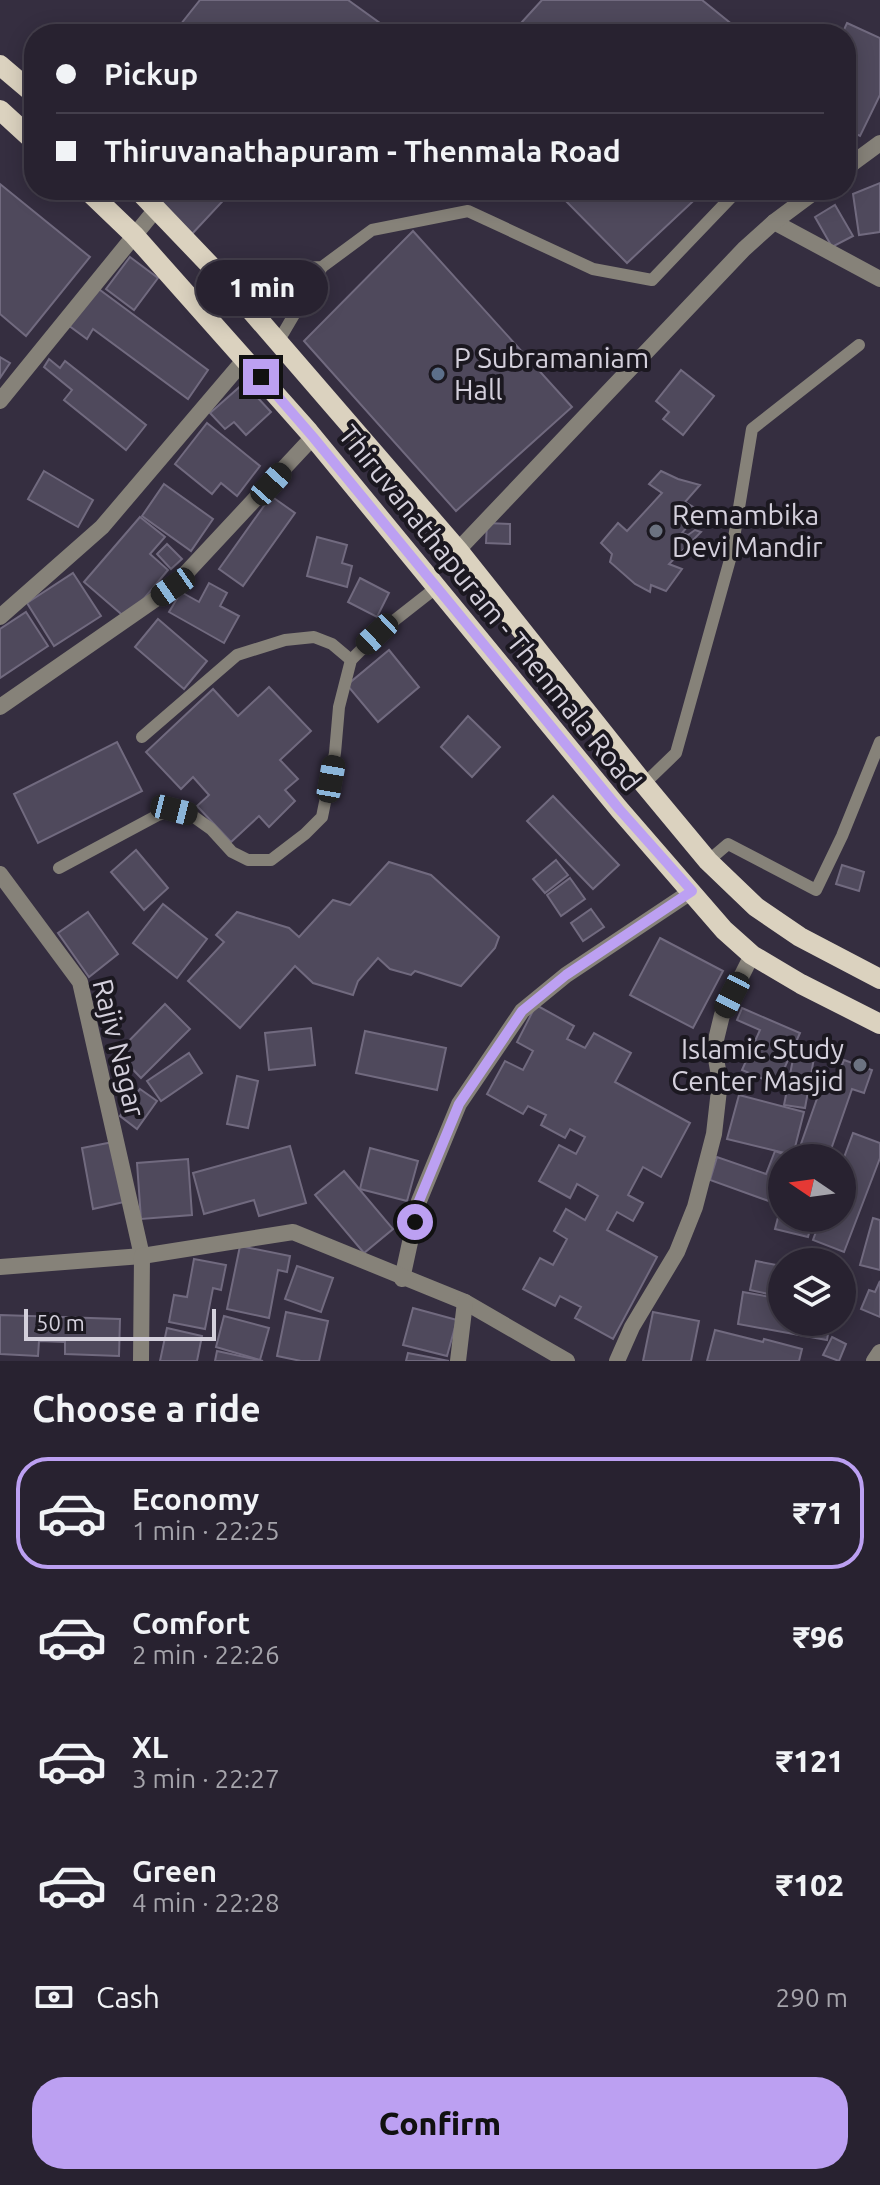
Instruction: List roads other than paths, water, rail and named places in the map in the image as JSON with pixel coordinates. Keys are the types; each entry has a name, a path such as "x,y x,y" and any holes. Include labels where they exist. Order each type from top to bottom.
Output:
{"main road":[{"path":"0,65 24,85"},
{"path":"0,110 24,132"},
{"name":"Thiruvanathapuram - Thenmala Road","path":"97,200 134,235 313,437 619,809 724,930 752,955 880,1024"},
{"path":"147,200 278,342 458,550 708,861 756,907 800,937 880,979"}],"street":[{"path":"856,161 880,143"},
{"path":"458,550 744,249 804,200"},
{"path":"0,401 156,209"},
{"path":"774,222 880,279"},
{"path":"0,617 102,527 245,359"},
{"path":"0,707 173,587 313,437"},
{"name":"Rajiv Nagar","path":"0,874 80,982 142,1256 141,1361"},
{"path":"402,1279 419,1201 459,1104 522,1011 566,975 692,891"},
{"path":"617,1361 632,1327 677,1252 695,1207 714,1134 720,1081 714,1048 716,1037 722,1015 752,955"},
{"path":"0,1267 142,1256 293,1232 402,1279 465,1302 567,1361"},
{"path":"458,1361 465,1302"},
{"path":"874,1361 880,1352"}],"lane":[{"path":"278,342 322,267 372,230 468,211 593,269 652,280 728,200"},
{"path":"215,272 322,267"},
{"path":"644,784 676,753 731,556 752,429 859,345"},
{"path":"59,868 158,815 174,810 190,814 211,829 232,852 248,860 271,860 322,817 335,753 339,707 351,660 377,634 437,587"},
{"path":"142,737 237,655 285,640 314,637 332,644 351,660"},
{"path":"708,861 728,844 816,890 842,836 880,742"}],"place":[{"name":"P Subramaniam Hall","path":"438,374"},
{"name":"Remambika Devi Mandir","path":"656,531"},
{"name":"Islamic Study Center Masjid","path":"860,1065"}]}
